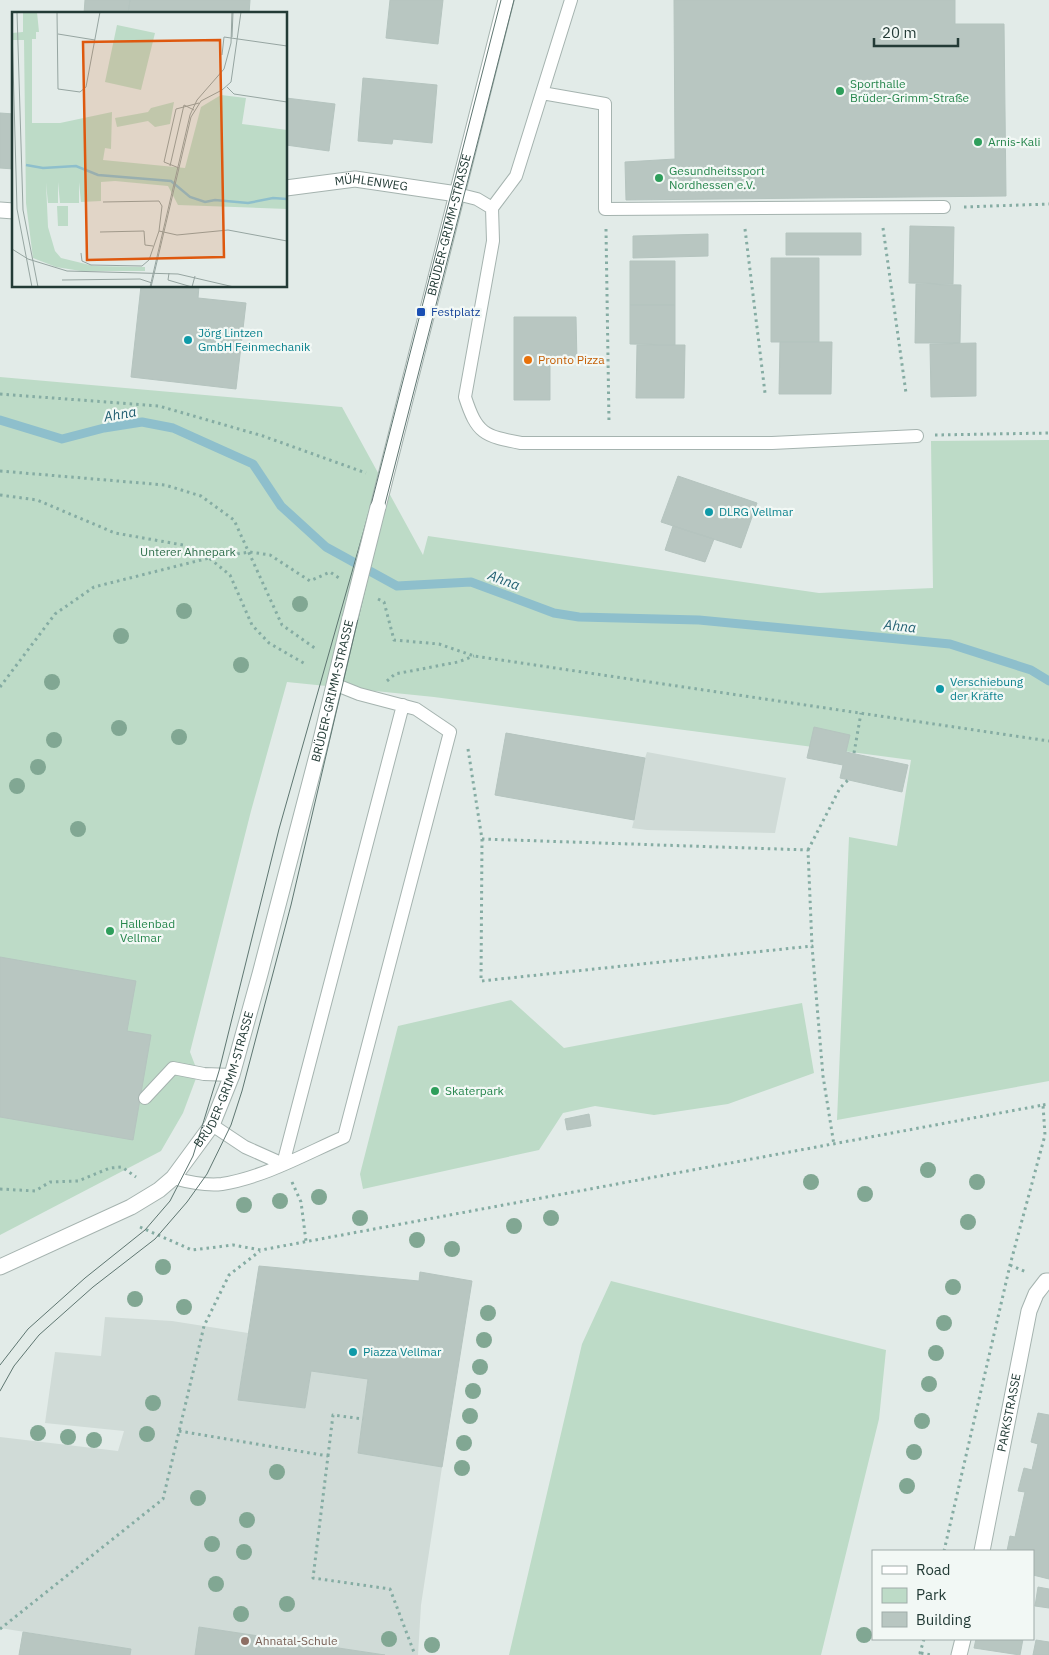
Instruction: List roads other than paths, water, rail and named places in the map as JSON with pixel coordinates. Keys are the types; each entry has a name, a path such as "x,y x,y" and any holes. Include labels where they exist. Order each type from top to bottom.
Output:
{"street":[{"name":"BRÜDER-GRIMM-STRASSE","path":"0,1267 124,1209 159,1190 173,1178 212,1125 232,1075 334,684 506,0"},
{"name":"MÜHLENWEG","path":"288,188 355,179 457,194"},
{"name":"PARKSTRASSE","path":"982,1550 1029,1311 1036,1294 1046,1281 1049,1281"},
{"path":"959,1655 963,1640"}],"lane":[{"path":"571,0 516,176 492,208 493,241 465,396 473,421 491,438 521,443 772,443 917,436"},
{"path":"542,94 605,104 606,209 944,207"},
{"path":"457,194 477,199 492,208"},
{"path":"173,1178 221,1184 260,1174 344,1137 450,732 416,708 358,694 334,684"},
{"path":"283,1164 403,704"},
{"path":"144,1098 173,1068 204,1074 232,1075"},
{"path":"212,1125 245,1148 283,1164"}],"waterway":[{"name":"Ahna","path":"0,420 62,439 104,428 142,422 173,428 253,464 281,506 326,547 397,586 471,582 554,613 579,617 699,620 950,644 1031,670 1049,681"}],"tram line":[{"path":"0,1365 28,1329 85,1278 145,1230 170,1201 193,1156 219,1071 279,829 371,505 501,0"},
{"path":"0,1391 14,1366 39,1335 93,1287 155,1239 187,1202 207,1174 231,1125 242,1091 291,905 384,508 514,0"}],"place":[{"name":"Sporthalle Brüder-Grimm-Straße","path":"840,91"},
{"name":"Arnis-Kali","path":"978,142"},
{"name":"Gesundheitssport Nordhessen e.V.","path":"659,178"},
{"name":"Festplatz","path":"421,312"},
{"name":"Jörg Lintzen GmbH Feinmechanik","path":"188,340"},
{"name":"Pronto Pizza","path":"528,360"},
{"name":"DLRG Vellmar","path":"709,512"},
{"name":"Verschiebung der Kräfte","path":"940,689"},
{"name":"Hallenbad Vellmar","path":"110,931"},
{"name":"Skaterpark","path":"435,1091"},
{"name":"Piazza Vellmar","path":"353,1352"},
{"name":"Ahnatal-Schule","path":"245,1641"}],"park label":[{"name":"Unterer Ahnepark","path":"188,552"}]}
